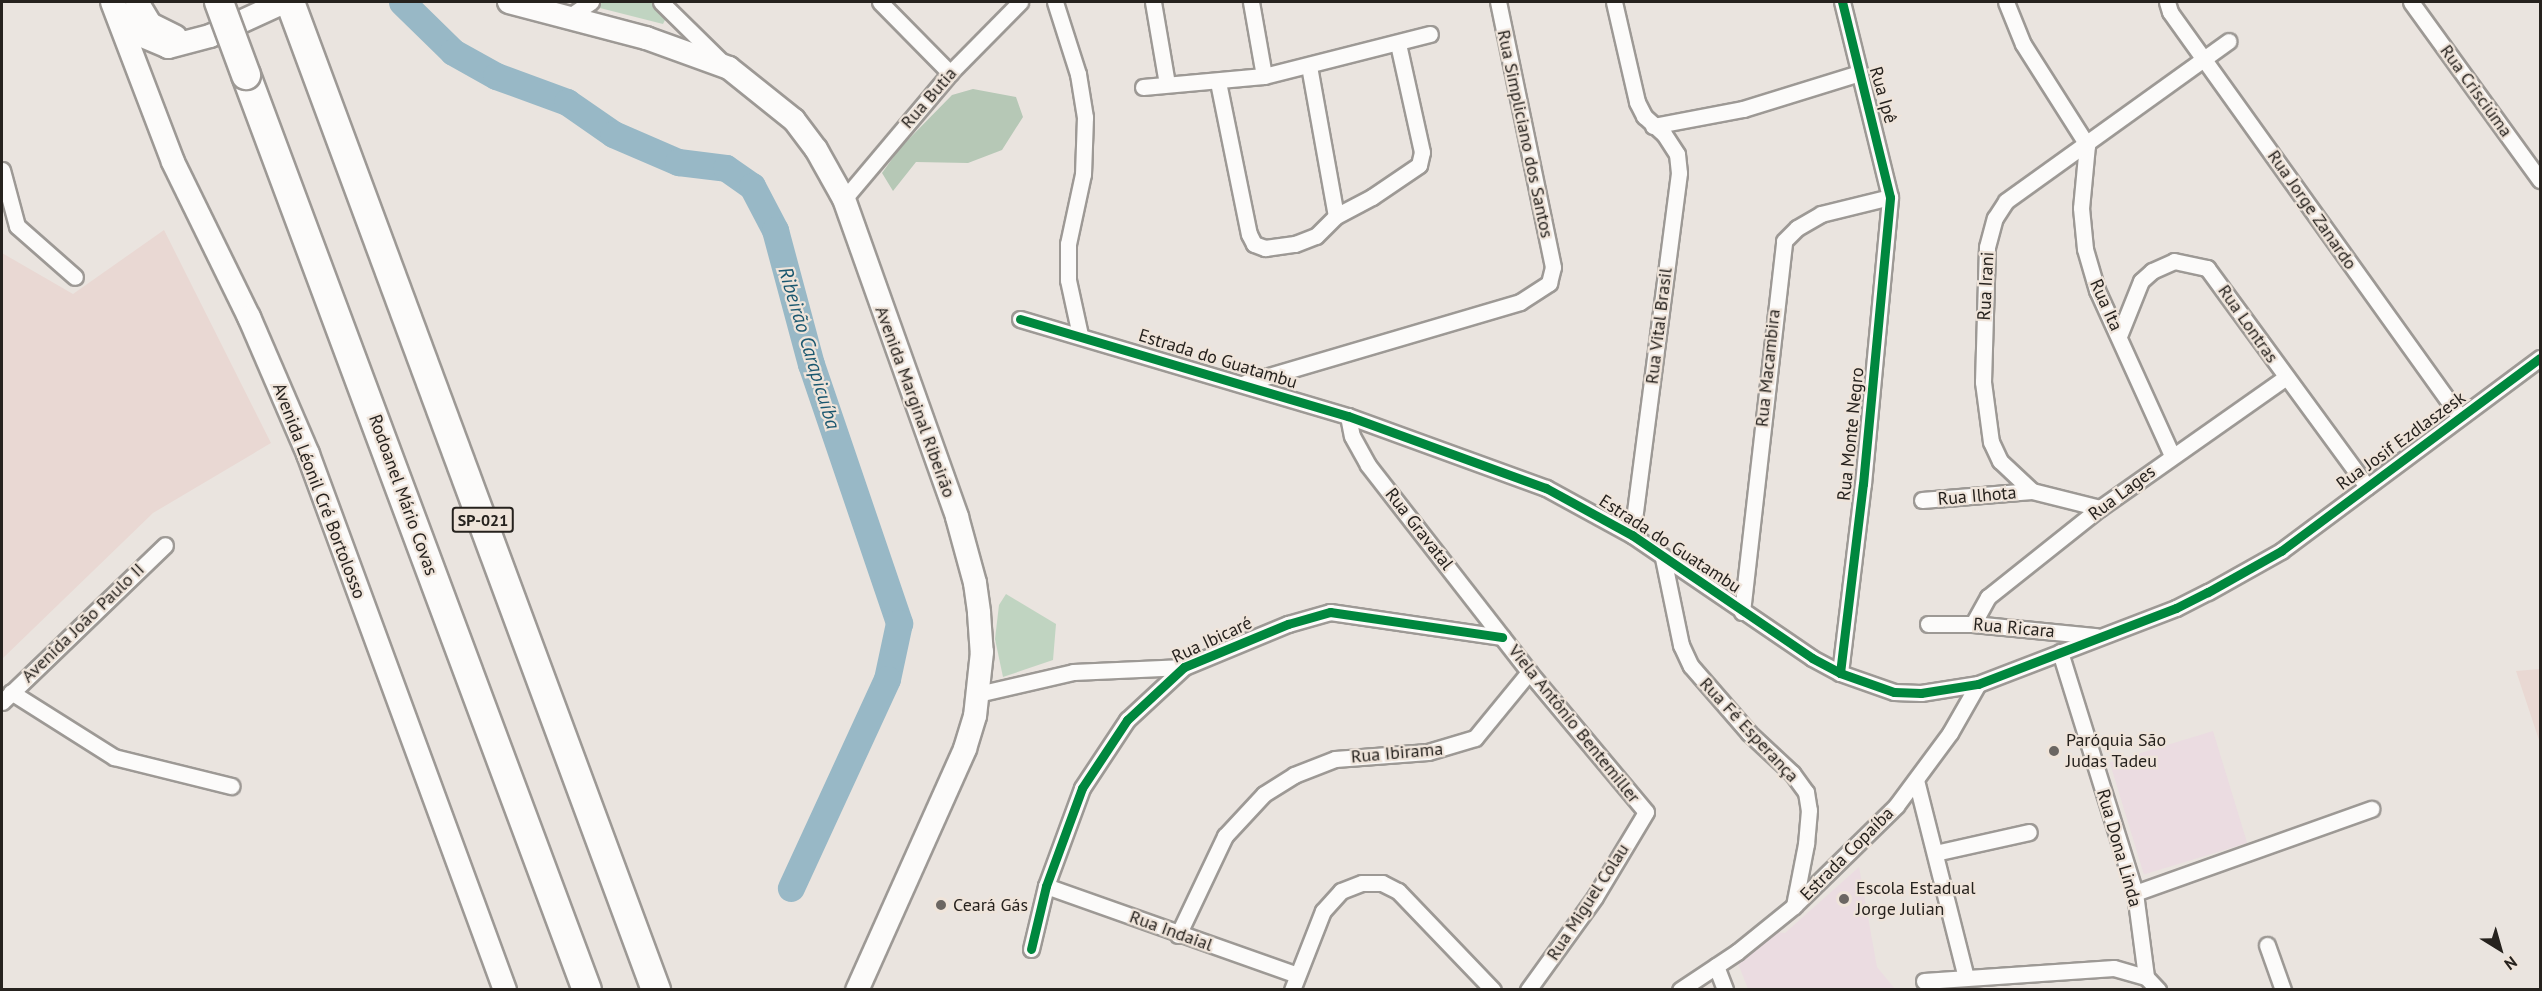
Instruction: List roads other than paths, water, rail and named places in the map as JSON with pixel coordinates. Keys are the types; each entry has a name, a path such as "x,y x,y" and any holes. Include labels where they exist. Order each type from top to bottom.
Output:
{"highway":[{"name":"Rodoanel Mário Covas","path":"219,2 587,990"},
{"name":"SP-021","path":"290,2 656,990"}],"main road":[{"path":"112,2 129,25 156,45 168,47 210,36 284,2"},
{"name":"Avenida Léonil Cré Bortolosso","path":"112,2 173,162 249,317 308,454 500,983"},
{"path":"137,2 150,24 161,32 172,36 210,36"},
{"name":"Avenida Marginal Ribeirão","path":"508,2 646,38 729,68 794,120 816,149 844,199 957,517 975,583 982,652 978,694 965,749 856,990"}],"street":[{"path":"567,18 591,2"},
{"path":"661,2 729,68"},
{"path":"880,2 950,73"},
{"name":"Rua Butia","path":"844,199 950,73 1020,2"},
{"path":"1055,2 1078,74 1085,117 1083,174 1068,244 1068,280 1080,335"},
{"path":"1153,2 1167,84"},
{"path":"1251,2 1264,76"},
{"name":"Rua Simpliciano dos Santos","path":"1245,383 1520,302 1549,283 1553,267 1498,2"},
{"name":"Rua Vital Brasil","path":"1614,2 1636,102 1677,154 1679,173 1632,535"},
{"name":"Rua Ipê","path":"1842,2 1859,73 1882,151 1890,197"},
{"path":"2006,2 2023,44 2087,145"},
{"name":"Rua Jorge Zanardo","path":"2167,2 2205,59 2460,417"},
{"name":"Rua Crisciúma","path":"2411,2 2541,180"},
{"path":"1143,87 1218,82 1264,76 1398,44 1430,34"},
{"name":"Rua Irani","path":"2100,508 2032,491 2000,461 1985,421 1987,247 1995,218 2006,201 2087,145 2142,100 2229,41"},
{"path":"1218,82 1234,176 1254,244 1265,248 1295,244 1316,236 1336,216 1372,197 1419,165 1422,152 1398,44"},
{"path":"1308,66 1336,216"},
{"path":"1653,126 1743,109 1859,73"},
{"name":"Rua Ita","path":"2087,145 2081,208 2085,249 2097,290 2172,455"},
{"path":"2,170 9,227 75,277"},
{"name":"Rua Macambira","path":"1742,612 1784,241 1797,228 1821,214 1890,197"},
{"name":"Rua Monte Negro","path":"1840,673 1863,484 1890,197"},
{"name":"Rua Lontras","path":"2119,336 2141,281 2174,261 2191,262 2207,268 2285,378 2367,487"},
{"name":"Estrada do Guatambu","path":"1020,319 1245,383 1348,416 1546,488 1632,535 1742,612 1840,673 1894,692 1947,690 1978,684 2176,608 2281,551"},
{"name":"Rua Josif Ezdlaszesk","path":"2281,551 2541,358"},
{"name":"Rua Lages","path":"1973,624 1988,597 2100,508 2172,455 2285,378"},
{"name":"Rua Gravatal","path":"1348,416 1352,436 1368,465 1502,637"},
{"name":"Rua Ilhota","path":"1922,500 2032,491"},
{"name":"Avenida João Paulo II","path":"6,697 165,545"},
{"name":"Rua Fé Esperança","path":"1663,558 1681,645 1691,666 1749,733 1792,772 1806,792 1806,844 1794,906"},
{"name":"Rua Ibicaré","path":"1030,949 1046,886 1082,788 1095,763 1127,720 1184,667 1288,624 1330,612 1502,637"},
{"name":"Rua Ricara","path":"1928,624 1973,624 2099,637"},
{"name":"Viela Antônio Bentemiller","path":"1502,637 1646,812"},
{"name":"Rua Dona Linda","path":"2060,652 2135,893 2146,977"},
{"path":"978,694 1073,672 1184,667"},
{"name":"Rua Ibirama","path":"1178,935 1225,836 1264,794 1294,775 1335,759 1428,752 1475,738 1529,672"},
{"name":"Estrada Copaíba","path":"1680,990 1716,966 1794,906 1916,780 1978,684"},
{"path":"6,697 114,757 231,786"},
{"path":"1916,780 1966,977"},
{"path":"2135,893 2371,809"},
{"name":"Rua Miguel Colau","path":"1528,990 1595,897 1646,812"},
{"path":"1935,853 2030,832"},
{"path":"1294,982 1323,911 1341,891 1362,883 1382,884 1398,891 1493,990"},
{"name":"Rua Indaial","path":"1046,886 1178,935 1294,982"},
{"path":"2267,945 2283,990"},
{"path":"1716,966 1725,990"},
{"path":"1924,981 2086,968 2114,968 2146,977 2158,990"}],"waterway":[{"name":"Ribeirão Carapicuíba","path":"402,2 453,52 496,76 567,102 613,134 678,162 726,168 752,186 775,230 811,364 899,623 887,679 791,888"}],"place":[{"name":"Paróquia São Judas Tadeu","path":"2054,751"},
{"name":"Escola Estadual Jorge Julian","path":"1844,899"},
{"name":"Ceará Gás","path":"941,905"}]}
